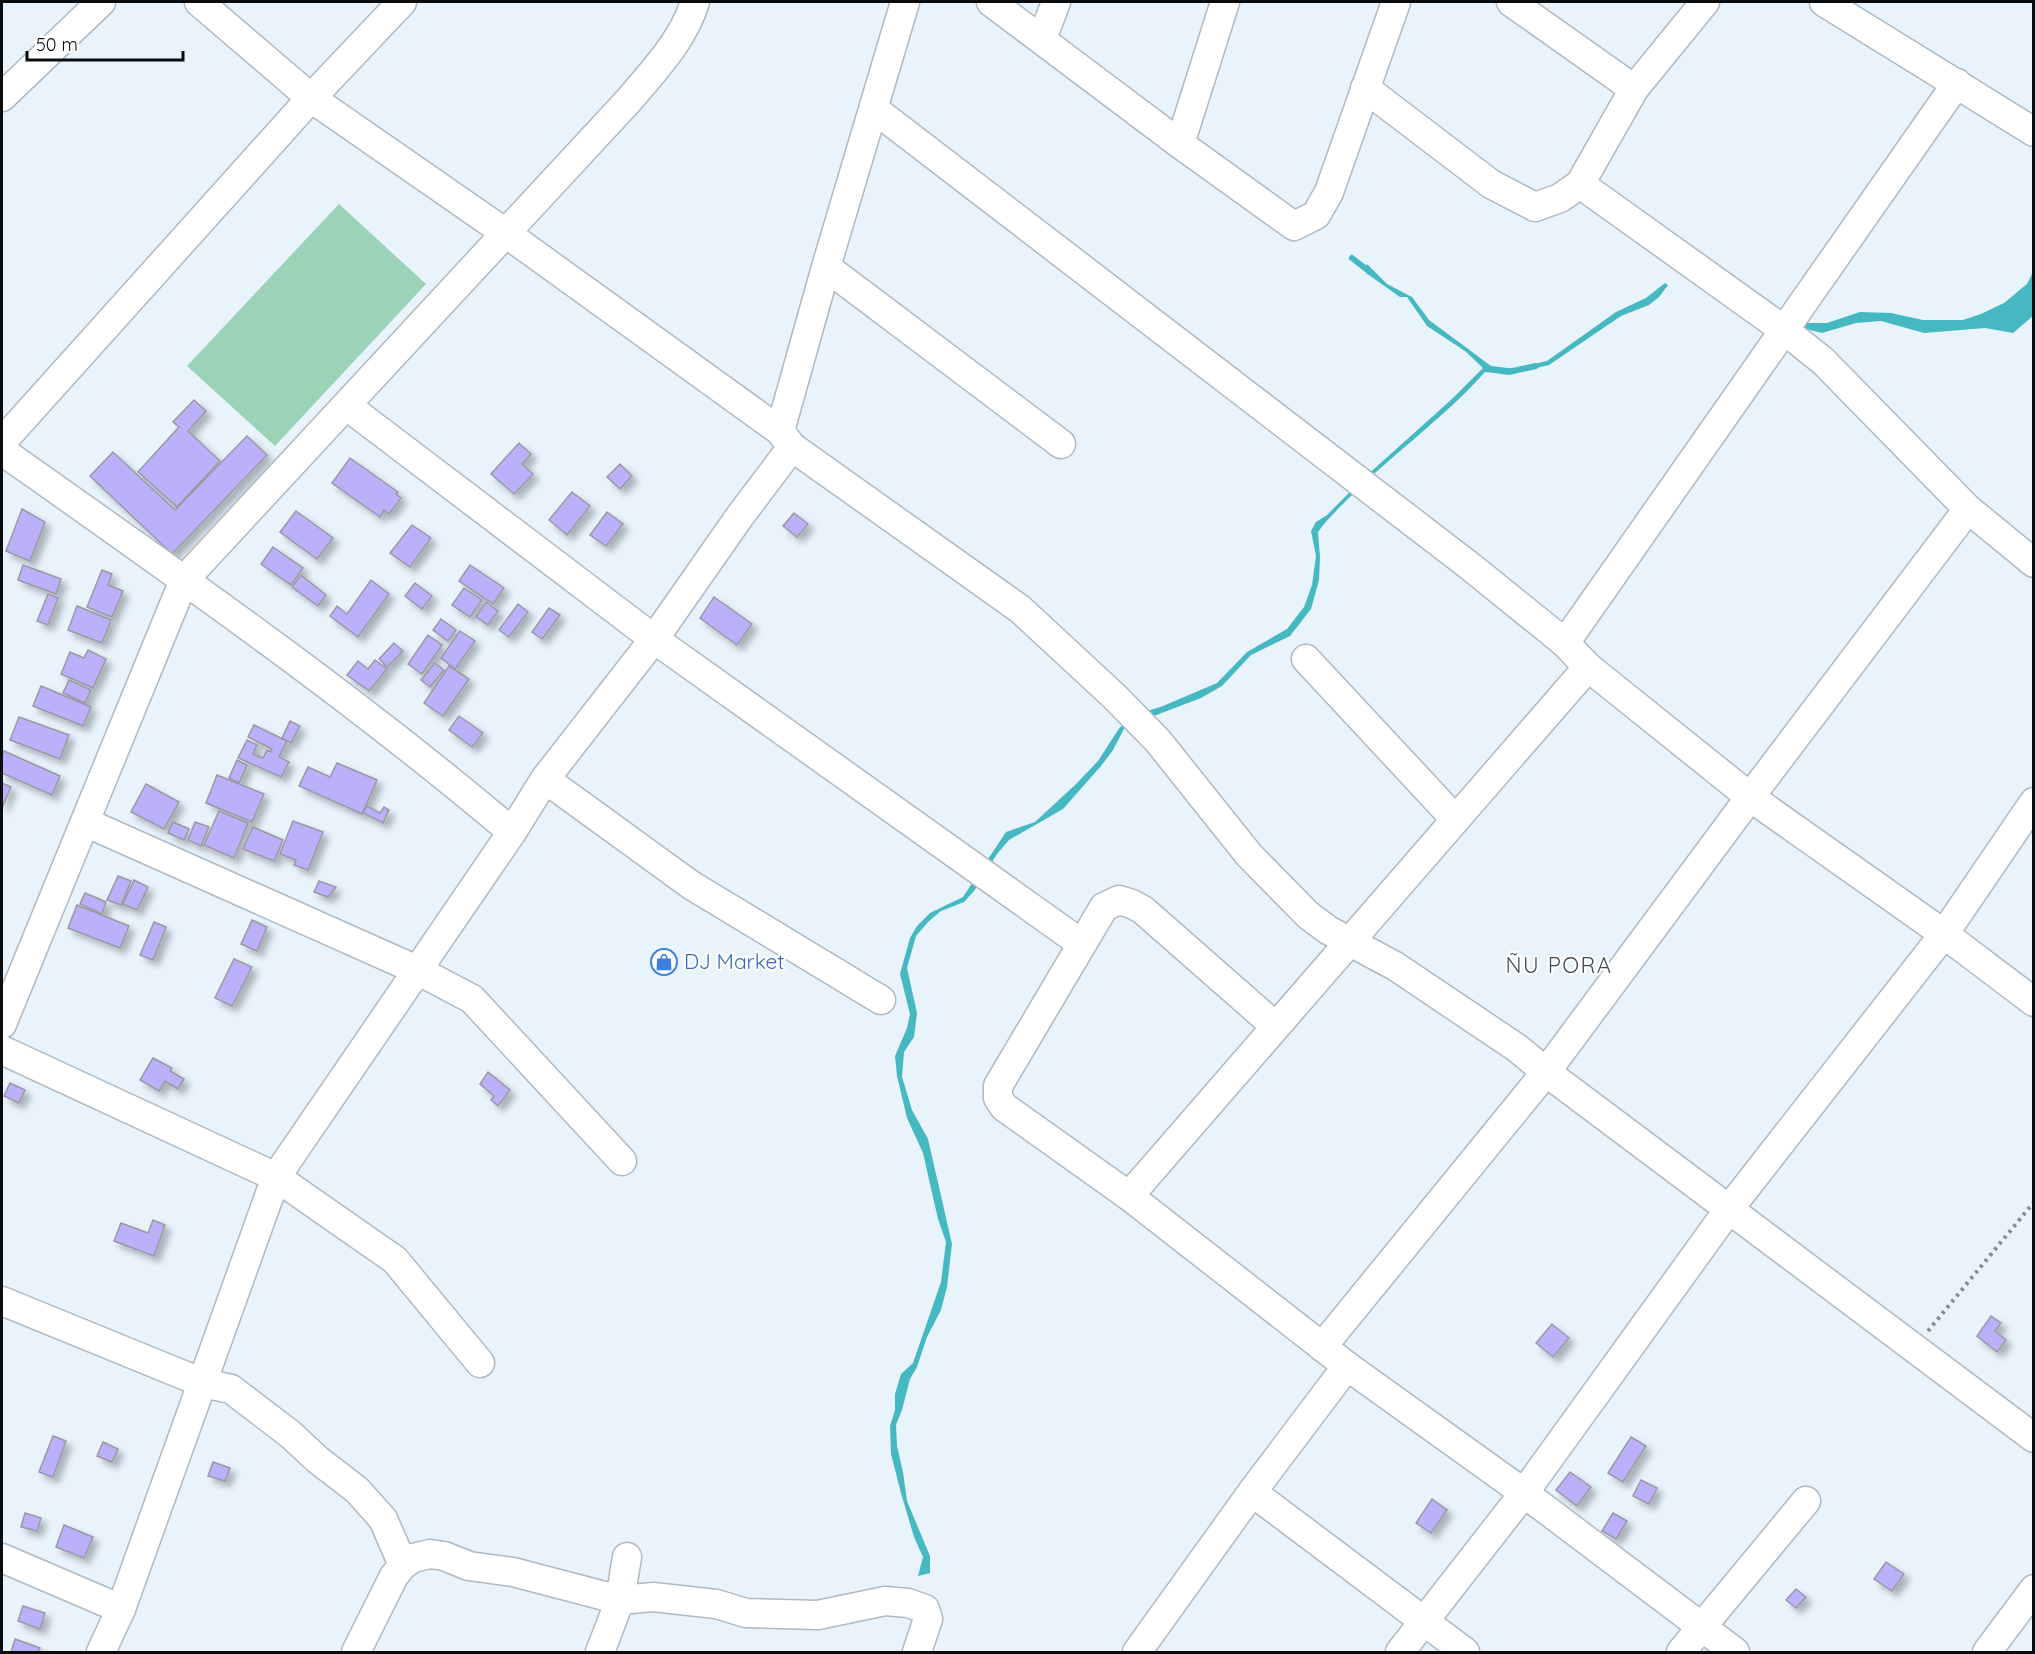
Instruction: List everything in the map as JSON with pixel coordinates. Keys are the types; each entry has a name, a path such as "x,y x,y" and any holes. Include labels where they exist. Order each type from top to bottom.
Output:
{"street":[{"path":"2,97 101,2"},
{"path":"199,2 311,98 507,234 1020,609 1115,697 1158,741 1250,855 1299,906 1328,930 1395,966 1517,1048 2034,1438"},
{"path":"2,442 311,98 402,2"},
{"path":"2,1024 184,580 630,99 672,49 685,27 695,2"},
{"path":"101,1653 121,1609 276,1178 512,832 545,779 654,639 740,516 786,439 826,267 905,2"},
{"path":"991,2 1180,144 1294,226 1316,215 1329,192 1396,2"},
{"path":"1042,39 1056,2"},
{"path":"1180,144 1225,2"},
{"path":"1511,2 1634,89"},
{"path":"1365,88 1491,184 1534,207 1560,198 1580,184 1634,89 1705,2"},
{"path":"1824,2 2034,132"},
{"path":"1565,643 1957,83"},
{"path":"874,109 1471,567 1565,643 1588,666 1750,797 1944,934 2034,1002"},
{"path":"1580,184 1784,330 1823,361 1968,509 2034,563"},
{"path":"826,267 1061,444"},
{"path":"347,406 654,639 1082,944"},
{"path":"2,451 184,580 434,766 512,832"},
{"path":"1322,1347 1546,1072 1968,509"},
{"path":"1306,659 1455,819"},
{"path":"1129,1196 1588,666"},
{"path":"545,779 692,885 881,1000"},
{"path":"1400,1653 1524,1492 1729,1209 1944,934 2034,802"},
{"path":"85,822 417,970 472,999 622,1161"},
{"path":"1275,1026 1143,910 1119,900 1104,907 998,1086 998,1098 1004,1107 1129,1196 1347,1366 1524,1492 1735,1653"},
{"path":"2,1050 276,1178 395,1260 480,1363"},
{"path":"2,1301 203,1383 231,1389 357,1490 383,1519 403,1565"},
{"path":"1137,1653 1252,1492 1347,1366"},
{"path":"1252,1492 1465,1653"},
{"path":"1682,1653 1806,1501"},
{"path":"356,1653 394,1576 413,1558 430,1554 444,1556 469,1566 513,1572 620,1600 653,1597 716,1604 746,1613 818,1615 885,1601 908,1603 925,1609 928,1619 917,1653"},
{"path":"600,1653 620,1600 627,1557"},
{"path":"2,1558 121,1609"},
{"path":"1987,1653 2034,1588"}],"path":[{"path":"1914,1348 2034,1202"}],"green space":[{"path":"339,204 426,284 275,446 187,366"}],"water":[{"path":"1367,264 1387,284 1412,297 1429,320 1491,366 1516,369 1517,373 1485,372 1453,404 1368,479 1326,522 1318,532 1319,580 1311,609 1290,636 1251,655 1222,686 1201,698 1125,727 1113,750 1101,766 1063,809 1009,840 964,902 941,911 916,936 907,968 917,1013 914,1037 904,1052 902,1077 912,1110 928,1139 952,1244 947,1287 941,1310 910,1379 896,1425 897,1446 907,1501 930,1556 930,1573 918,1576 923,1557 914,1537 891,1454 890,1426 901,1374 913,1363 941,1282 946,1242 938,1219 923,1153 907,1118 897,1076 895,1056 907,1028 910,1014 900,974 910,938 917,926 930,913 963,897 1006,832 1035,822 1075,785 1098,761 1129,717 1163,706 1217,683 1247,652 1287,629 1304,607 1312,585 1316,556 1311,531 1316,522 1327,515 1483,368 1465,351 1427,326 1407,297 1400,297 1366,273"},
{"path":"2033,272 2033,316 2013,333 1985,328 1924,333 1881,321 1856,323 1822,333 1802,328 1797,323 1827,323 1860,312 1891,313 1923,320 1963,320 2004,303 2027,284"},
{"path":"1665,283 1668,285 1649,305 1621,316 1549,365 1531,369 1529,365 1547,361 1616,312 1646,298"}],"building":[{"path":"194,400 206,411 188,431 220,461 177,507 138,472 179,427 173,422"},
{"path":"247,436 267,455 172,554 90,476 113,452 175,510"},
{"path":"519,443 531,454 522,464 533,474 514,494 491,474"},
{"path":"350,458 398,492 396,494 401,498 389,514 384,510 380,517 332,483"},
{"path":"620,464 632,476 620,489 607,477"},
{"path":"572,492 590,506 567,535 549,520"},
{"path":"22,509 45,522 30,561 6,551"},
{"path":"296,511 333,538 317,559 280,532"},
{"path":"607,512 623,524 606,546 590,535"},
{"path":"794,513 808,524 797,537 783,526"},
{"path":"412,525 431,538 410,567 390,553"},
{"path":"273,547 303,568 291,585 261,564"},
{"path":"23,565 61,579 56,594 18,580"},
{"path":"470,565 504,588 493,604 459,581"},
{"path":"102,570 112,574 108,585 123,591 112,617 87,607"},
{"path":"301,575 326,595 318,606 292,587"},
{"path":"371,580 389,594 358,637 330,616 337,606 347,614"},
{"path":"415,583 432,596 422,609 405,596"},
{"path":"464,588 482,600 470,617 452,605"},
{"path":"48,594 58,598 48,625 37,621"},
{"path":"714,597 752,624 737,645 700,618"},
{"path":"486,602 498,611 488,625 476,617"},
{"path":"518,604 528,612 509,637 499,630"},
{"path":"77,606 111,620 102,643 68,630"},
{"path":"549,608 560,615 542,639 532,632"},
{"path":"441,619 456,630 448,641 433,630"},
{"path":"460,631 475,641 455,669 441,658"},
{"path":"428,635 442,645 422,674 408,664"},
{"path":"394,643 403,651 387,667 379,659"},
{"path":"88,650 106,659 93,688 61,674 70,652 84,658"},
{"path":"375,660 387,669 369,691 347,675 358,661 368,669"},
{"path":"435,663 444,670 430,687 421,680"},
{"path":"449,666 469,679 443,716 424,703"},
{"path":"69,680 91,690 85,703 63,693"},
{"path":"41,686 91,707 83,726 33,706"},
{"path":"459,716 483,733 472,747 449,730"},
{"path":"19,717 69,735 60,759 10,740"},
{"path":"290,721 300,726 291,743 282,738"},
{"path":"254,725 287,741 279,757 289,762 281,777 238,758 247,740 257,745 253,754 263,758 267,750 271,752 272,749 248,737"},
{"path":"4,751 60,776 52,795 2,773"},
{"path":"237,760 247,765 239,783 229,778"},
{"path":"337,763 377,780 362,814 299,786 308,767 330,777"},
{"path":"217,775 264,794 252,822 206,803"},
{"path":"2,783 11,787 2,808"},
{"path":"146,784 179,802 164,829 131,812"},
{"path":"367,806 380,813 384,807 389,810 383,823 363,813"},
{"path":"219,811 248,823 234,858 204,845"},
{"path":"293,821 323,832 308,870 294,865 296,860 280,854"},
{"path":"173,822 189,829 184,840 168,833"},
{"path":"195,822 209,827 201,846 188,840"},
{"path":"253,827 283,840 274,861 243,849"},
{"path":"118,876 131,881 121,905 107,900"},
{"path":"134,880 148,887 137,910 123,904"},
{"path":"319,881 336,887 328,897 314,892"},
{"path":"85,893 106,902 102,914 80,904"},
{"path":"77,905 129,926 120,948 68,928"},
{"path":"252,920 267,927 257,951 241,944"},
{"path":"154,922 166,927 153,960 140,955"},
{"path":"234,959 252,967 232,1006 215,998"},
{"path":"153,1058 172,1068 170,1071 184,1079 178,1089 165,1081 159,1091 140,1080"},
{"path":"488,1072 510,1090 498,1106 491,1100 494,1096 480,1084"},
{"path":"10,1083 25,1090 19,1103 4,1096"},
{"path":"153,1220 165,1225 154,1256 114,1241 121,1223 148,1233"},
{"path":"1991,1316 2001,1323 1995,1331 2006,1340 1997,1352 1977,1336"},
{"path":"1552,1324 1569,1338 1553,1357 1536,1343"},
{"path":"53,1436 66,1441 53,1477 39,1472"},
{"path":"1631,1437 1646,1446 1623,1482 1608,1473"},
{"path":"103,1442 118,1449 112,1462 97,1456"},
{"path":"213,1462 230,1468 225,1481 208,1476"},
{"path":"1570,1472 1591,1487 1577,1506 1556,1490"},
{"path":"1641,1480 1657,1488 1649,1504 1633,1496"},
{"path":"1432,1499 1447,1510 1431,1533 1416,1523"},
{"path":"25,1513 41,1518 37,1531 21,1527"},
{"path":"1613,1513 1627,1521 1616,1539 1602,1531"},
{"path":"64,1525 93,1537 84,1558 56,1547"},
{"path":"1886,1562 1904,1574 1892,1591 1874,1579"},
{"path":"1796,1589 1806,1597 1796,1608 1786,1600"},
{"path":"23,1606 45,1613 40,1629 18,1621"},
{"path":"15,1639 40,1648 38,1652 11,1652"}],"waterway":[{"path":"1352,258 1370,272"},
{"path":"1508,372 1536,366"}],"place":[{"name":"DJ Market","path":"664,962"}],"district":[{"name":"ÑU PORA","path":"1559,965"}]}
